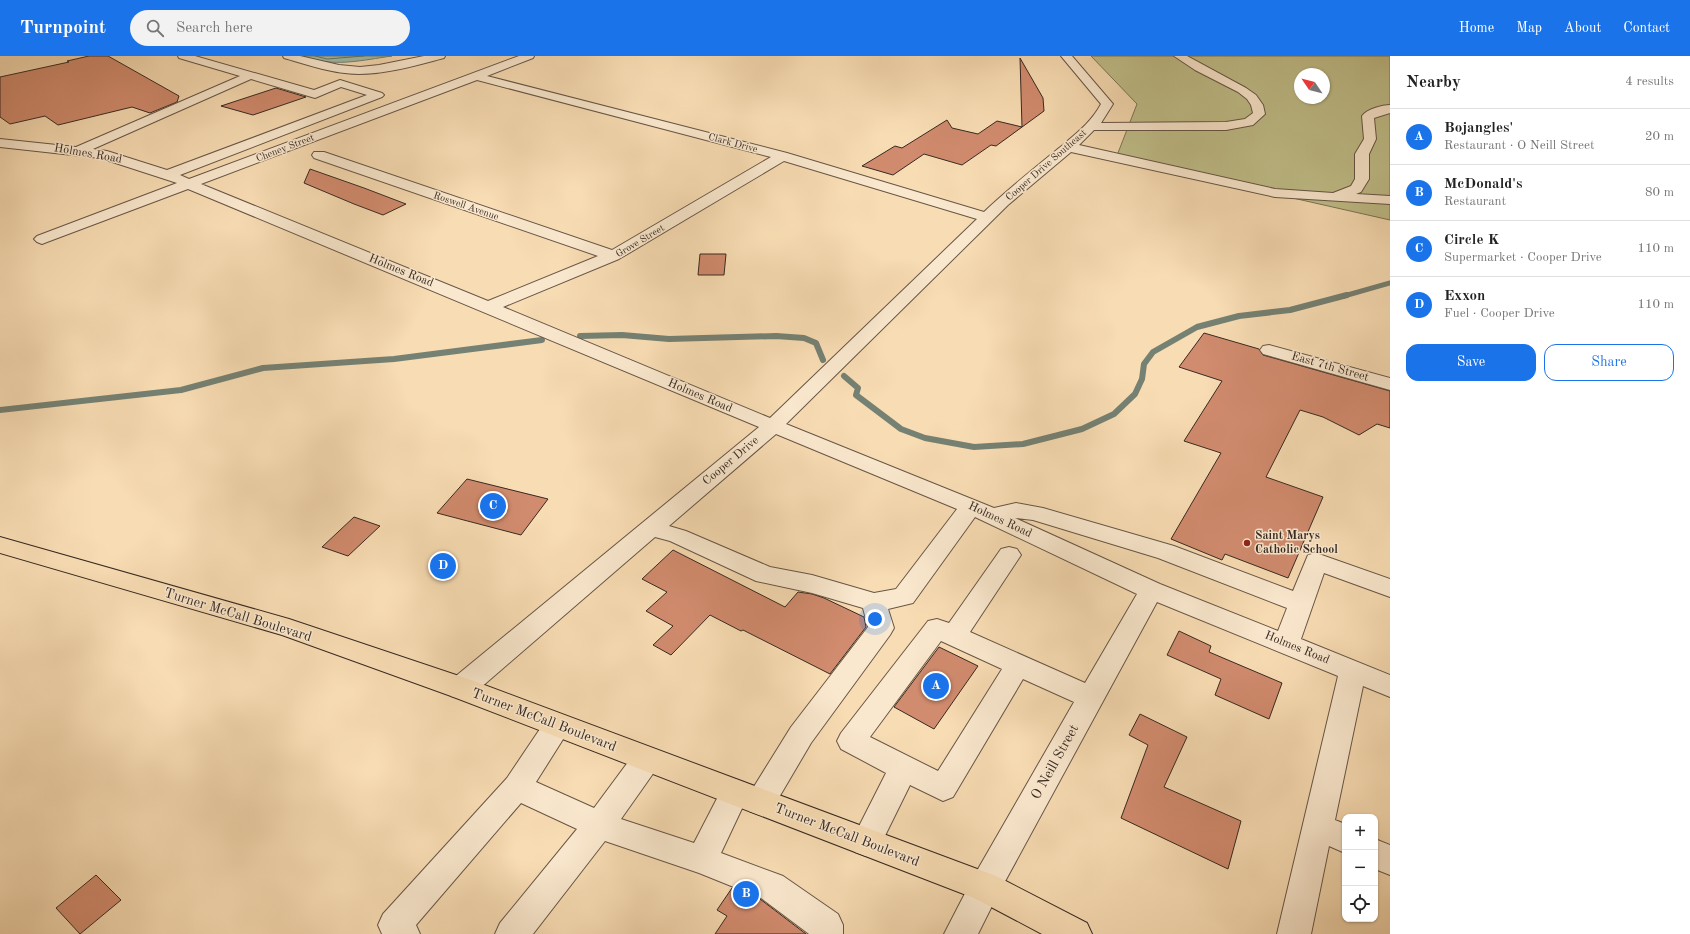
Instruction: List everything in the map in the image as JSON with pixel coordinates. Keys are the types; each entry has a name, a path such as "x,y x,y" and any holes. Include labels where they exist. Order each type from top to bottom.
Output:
{"main road":[{"name":"Turner McCall Boulevard","path":"0,545 289,628 461,688 985,887 1075,934"}],"street":[{"path":"182,56 314,94 340,83 405,103"},
{"path":"288,56 333,67 370,70 440,56"},
{"name":"Cheney Street","path":"42,239 528,56"},
{"name":"Cooper Drive Southeast","path":"988,218 1003,202 1081,137 1100,115 1107,104 1066,56"},
{"path":"1090,126 1226,126 1249,122 1259,114 1257,105 1252,97 1186,57"},
{"path":"77,151 250,76"},
{"name":"Clark Drive","path":"476,76 782,156 988,218"},
{"path":"167,175 378,95"},
{"path":"1334,197 1356,189 1362,179 1362,154 1370,139 1368,116 1385,109 1390,109"},
{"name":"Holmes Road","path":"0,143 102,154 180,179 188,184 982,511 1151,590 1390,686"},
{"path":"1068,147 1275,193 1390,200"},
{"name":"Roswell Avenue","path":"319,155 613,256"},
{"name":"Grove Street","path":"488,307 613,256 782,156"},
{"name":"Cooper Drive","path":"461,688 773,426 988,218"},
{"name":"East 7th Street","path":"1269,350 1390,384"},
{"path":"652,528 678,536 765,575 812,584 874,602 904,597 982,511 1016,510 1035,513 1166,552 1301,604"},
{"path":"954,636 1009,555"},
{"path":"1286,644 1316,561 1390,588"},
{"name":"O Neill Street","path":"961,934 985,887 1151,590"},
{"path":"702,860 748,797 801,735 881,628 874,602"},
{"path":"1018,665 943,788 851,741 937,628 1091,698"},
{"path":"1294,934 1332,833 1353,670"},
{"path":"399,930 517,787 558,725"},
{"path":"512,934 599,825 647,759"},
{"path":"866,842 904,768"},
{"path":"517,787 599,825 702,860 772,887 826,929"},
{"path":"1378,854 1390,860"}],"shaded area":[{"path":"1091,56 1390,56 1390,220 1116,158 1137,104"}],"water":[{"path":"303,56 392,56 348,62 325,62"}],"building":[{"path":"89,56 108,56 179,96 177,102 150,113 132,107 58,125 45,116 10,124 0,117 0,77 69,62 67,61"},
{"path":"1020,58 1043,98 1044,111 996,146 991,145 962,165 924,154 893,175 862,166 895,146 902,148 947,120 952,128 978,134 997,121 1022,127"},
{"path":"276,88 306,97 253,115 221,106"},
{"path":"310,169 406,204 383,215 304,183"},
{"path":"700,254 726,254 724,275 698,275"},
{"path":"1204,333 1259,349 1263,355 1390,391 1390,428 1377,424 1359,435 1323,417 1300,410 1266,477 1323,497 1288,578 1225,554 1222,560 1171,539 1221,453 1184,441 1222,381 1179,367"},
{"path":"467,479 548,499 521,535 437,513"},
{"path":"354,517 380,526 348,556 322,547"},
{"path":"673,550 785,607 798,592 812,594 864,617 866,627 830,674 710,615 671,655 653,645 673,626 646,611 667,592 642,579"},
{"path":"1179,631 1211,646 1209,652 1282,683 1269,719 1215,695 1221,679 1167,655"},
{"path":"939,647 978,666 934,729 894,707"},
{"path":"1140,714 1187,737 1164,787 1241,821 1228,869 1121,818 1148,745 1129,735"},
{"path":"96,875 121,900 80,934 56,908"},
{"path":"732,888 760,899 806,934 715,934 727,916 717,910"}],"waterway":[{"path":"1344,296 1390,283"},
{"path":"844,376 858,388 856,395 901,429 925,438 974,447 1023,444 1082,429 1114,414 1135,394 1142,379 1144,364 1153,352 1197,327 1239,316 1290,310 1347,295"},
{"path":"580,336 622,335 669,339 776,336 804,338 816,343 823,360"},
{"path":"0,410 181,390 263,368 394,359 542,340"}],"place":[{"name":"Circle K","path":"493,506"},
{"name":"Saint Marys Catholic School","path":"1247,543"},
{"name":"Exxon","path":"443,566"},
{"name":"Bojangles'","path":"936,686"},
{"name":"McDonald's","path":"746,894"}]}
